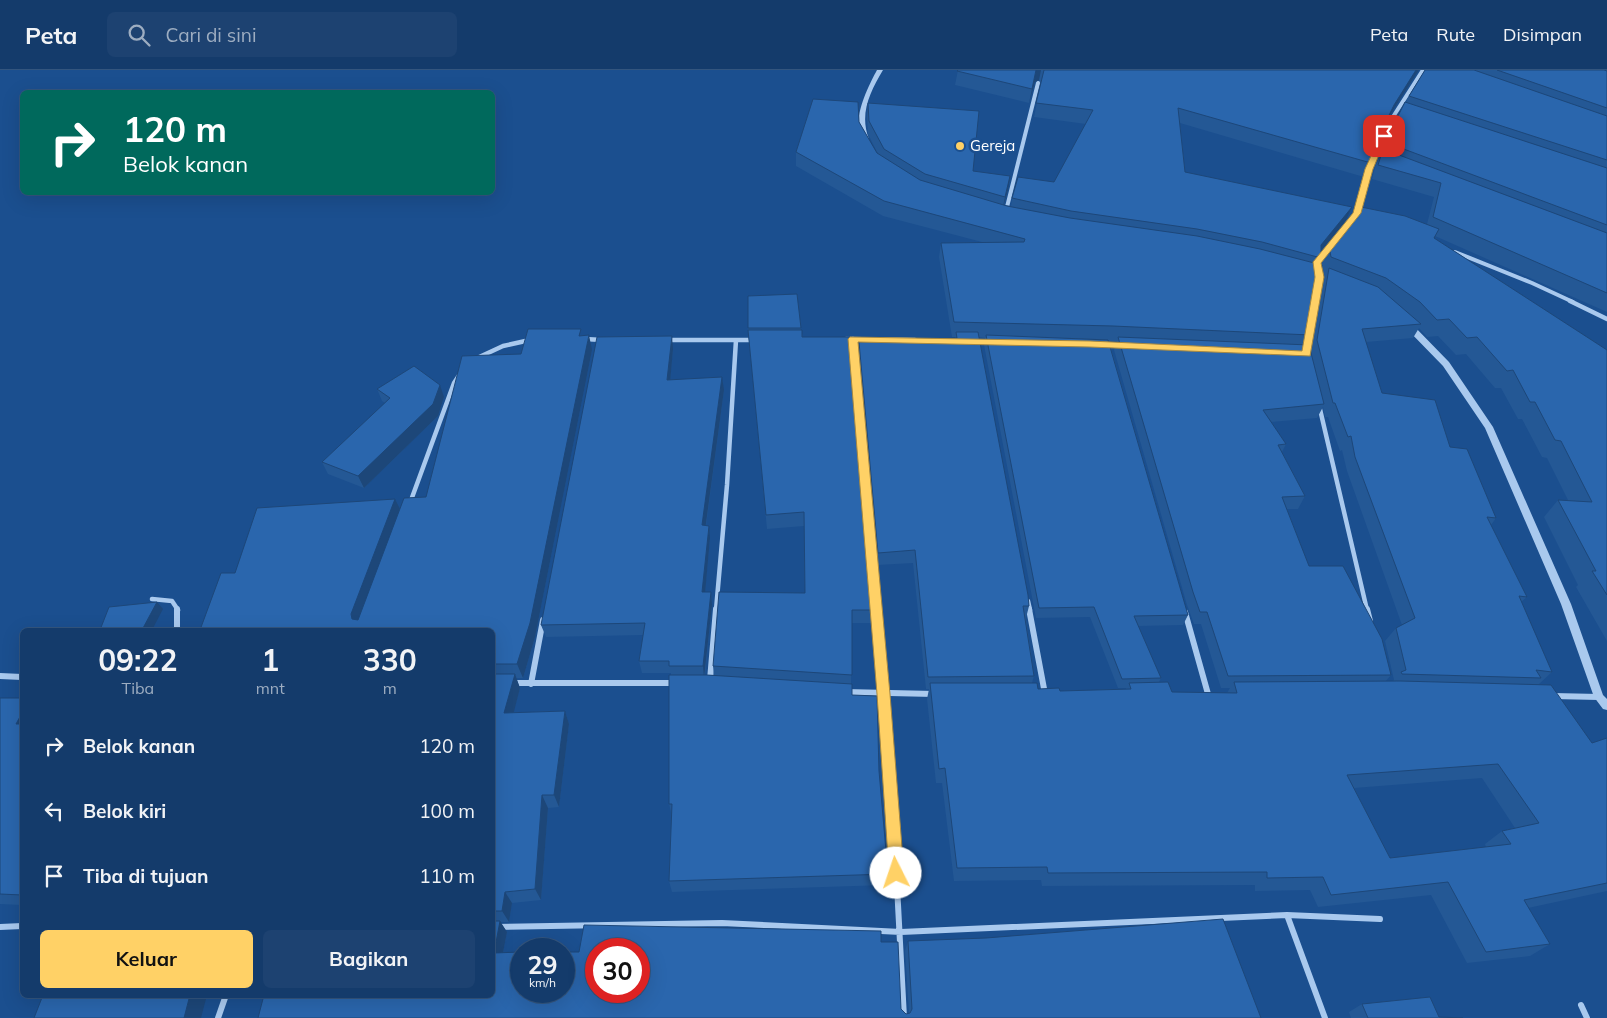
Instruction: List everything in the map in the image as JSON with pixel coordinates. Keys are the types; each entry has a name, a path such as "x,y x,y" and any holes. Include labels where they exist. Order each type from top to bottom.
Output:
{"street":[{"path":"872,150 863,134 862,109 880,70"},
{"path":"1351,220 1357,213 1376,152 1391,120 1423,70"},
{"path":"1005,216 1038,84"},
{"path":"1357,213 1366,217"},
{"path":"996,214 1014,218"},
{"path":"1318,270 1317,262 1334,241"},
{"path":"1449,250 1532,283 1607,319"},
{"path":"1400,318 1446,364 1489,428 1566,604 1599,697 1607,706"},
{"path":"1306,354 1311,325"},
{"path":"579,338 608,340"},
{"path":"469,362 503,346 540,339"},
{"path":"843,339 921,340"},
{"path":"853,339 884,694 904,1018"},
{"path":"596,347 598,340"},
{"path":"657,340 765,340"},
{"path":"709,684 727,485 736,340"},
{"path":"1098,344 1128,346"},
{"path":"1108,345 1111,354"},
{"path":"407,511 454,382 464,369"},
{"path":"1318,402 1371,624"},
{"path":"1027,596 1045,694"},
{"path":"152,599 172,601 178,610 176,628"},
{"path":"1184,609 1208,694"},
{"path":"531,684 544,616"},
{"path":"0,676 20,677"},
{"path":"502,683 680,684"},
{"path":"700,684 719,684"},
{"path":"835,691 884,694 941,694"},
{"path":"1036,694 1055,694"},
{"path":"1199,694 1218,694"},
{"path":"1542,696 1599,697"},
{"path":"1287,915 1325,1018"},
{"path":"495,927 722,923 900,932 1287,915 1380,919"},
{"path":"0,927 20,926"},
{"path":"218,1018 225,998"},
{"path":"1581,1005 1588,1018"}],"building":[{"path":"958,70 1036,70 1032,89"},
{"path":"1044,70 1416,70 1394,105 1379,136 1371,163 1178,108 1185,172 1352,207 1321,245 1321,258 1262,242 1197,229 1071,211 1012,198 1018,177 1054,182 1093,110 1036,103"},
{"path":"1425,70 1474,70 1607,116 1607,160 1409,96"},
{"path":"1497,70 1607,71 1607,108"},
{"path":"813,99 858,102 859,122 877,153 920,180 1007,206 1070,218 1197,236 1260,249 1322,265 1310,335 1113,326 954,322 941,243 1024,242 1025,239 884,201 796,152"},
{"path":"1405,102 1607,168 1607,225 1385,142"},
{"path":"868,103 979,111 973,171 1010,176 1005,197 925,174 884,149 869,121"},
{"path":"1383,149 1607,233 1607,293 1433,217 1441,183 1378,165"},
{"path":"1361,207 1405,216 1439,229 1434,238 1607,350 1607,595 1592,571 1596,571 1558,500 1592,502 1561,441 1555,440 1535,402 1530,402 1513,370 1507,371 1477,337 1467,338 1449,319 1437,320 1420,302 1386,278 1331,257 1329,246"},
{"path":"1329,268 1378,287 1421,324 1362,329 1382,393 1435,400 1450,447 1467,449 1496,518 1487,517 1527,597 1519,596 1552,672 1536,670 1541,678 1402,674 1401,672 1406,670 1396,628 1415,618 1355,457 1351,436 1348,437 1335,403 1333,403 1317,340"},
{"path":"797,294 801,328 748,328 748,296"},
{"path":"528,329 581,329 579,336 589,335 530,623 517,664 495,664 495,628 201,628 221,573 235,573 257,508 395,499 351,614 352,619 358,620 404,498 426,497 462,356 521,354"},
{"path":"748,330 802,330 802,337 850,337 874,610 852,610 852,675 713,666 719,592 805,593 804,512 766,515"},
{"path":"956,332 978,332 1028,595 1029,606 1023,606 1034,676 928,677 915,550 878,553 859,342 957,338"},
{"path":"986,335 1108,340 1188,615 1134,616 1161,678 1122,679 1094,607 1039,608"},
{"path":"672,336 667,380 722,377 702,525 709,526 702,592 711,592 703,666 669,666 669,661 639,661 645,623 541,625 597,337"},
{"path":"1118,337 1309,345 1324,404 1263,410 1286,444 1278,445 1305,496 1282,497 1309,566 1343,566 1382,639 1391,675 1228,676 1207,612 1200,612 1193,592"},
{"path":"414,366 440,385 433,404 358,476 322,462 390,398 377,389"},
{"path":"157,602 143,628 101,628 109,607"},
{"path":"495,674 515,674 504,713 565,711 554,795 542,795 535,889 505,892 502,911 495,911"},
{"path":"669,675 707,675 852,684 852,695 877,696 879,771 888,874 669,881 672,804 669,804"},
{"path":"1400,681 1551,685 1592,743 1607,738 1607,883 1524,900 1550,944 1486,952 1448,882 1331,895 1323,877 1267,878 1267,872 1048,873 1047,867 957,868 945,768 939,769 930,683 1037,683 1038,689 1059,688 1060,691 1131,689 1129,683 1168,682 1172,692 1237,693 1234,682","holes":["1498,764 1539,823 1502,831 1511,844 1390,858 1347,775"]},
{"path":"0,698 20,698 20,717 16,724 20,724 20,895 0,894"},
{"path":"1223,919 1261,1018 258,1018 263,998 495,998 495,953 510,952 510,1003 575,1003 575,952 579,952 584,925 881,931 881,942 898,942 901,1009 906,1014 910,1013 912,1009 908,941 986,938"},
{"path":"495,921 500,921 495,948"},
{"path":"1430,997 1439,1017 1463,1018 1368,1018 1362,1004"},
{"path":"42,998 189,998 184,1018 34,1018"}],"place":[{"name":"Gereja","path":"960,146"}],"route":[{"path":"896,873 884,694 853,339 1090,344 1306,354 1319,277 1317,262 1357,213 1369,169 1375,160 1376,152 1384,136"}]}
